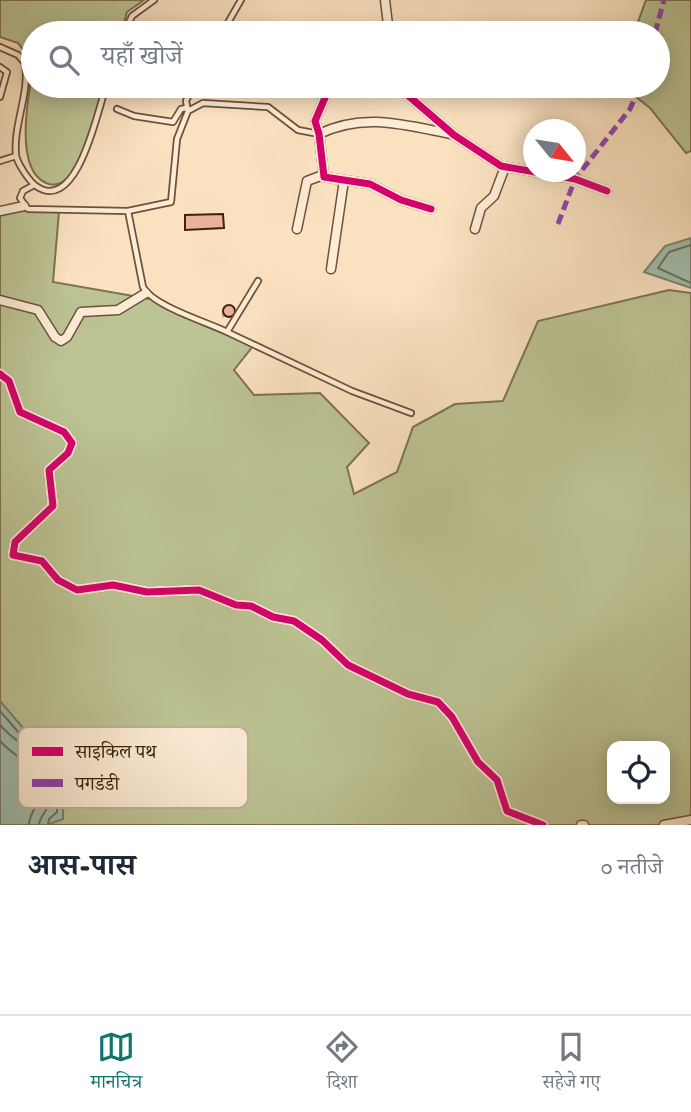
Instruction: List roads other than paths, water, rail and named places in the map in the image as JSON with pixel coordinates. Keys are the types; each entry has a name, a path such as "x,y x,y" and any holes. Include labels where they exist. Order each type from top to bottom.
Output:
{"street":[{"path":"385,0 388,21"},
{"path":"323,175 320,134 315,121 325,98"},
{"path":"411,98 454,135 505,167 575,179 607,191"},
{"path":"320,134 344,124 371,120 454,135"},
{"path":"475,229 481,208 494,196 505,167"},
{"path":"297,229 307,181 323,175 370,184 401,200 431,209"},
{"path":"331,269 344,180"},
{"path":"0,211 24,206"},
{"path":"0,300 38,310 55,337 61,341 67,337 81,312 118,310 146,293"},
{"path":"0,374 9,381 20,412 64,432 72,443 68,453 49,470 53,506 15,542 13,555 42,561 58,580 77,590 113,585 147,592 199,590 236,606 251,606 273,617 294,621 322,640 348,665 408,694 438,702 452,717 478,762 497,780 507,811 528,822 542,825"},
{"path":"664,825 691,820"}],"lane":[{"path":"130,21 132,16 154,0"},
{"path":"229,21 241,0"},
{"path":"0,47 21,59"},
{"path":"0,67 6,71 0,97"},
{"path":"22,98 16,156 34,185 56,191 75,176 102,98"},
{"path":"34,185 22,193 20,200 28,209 128,211 171,202 177,139 190,98"},
{"path":"117,108 134,116 173,122 181,109 187,110 203,103 268,107 298,130 320,134"},
{"path":"0,162 16,156"},
{"path":"128,211 140,276 146,293 352,391 411,413"},
{"path":"228,331 258,281"}],"water":[{"path":"691,238 691,288 644,272 665,246"},
{"path":"0,701 22,727 18,727 18,808 63,808 63,819 47,825 0,825"}]}
